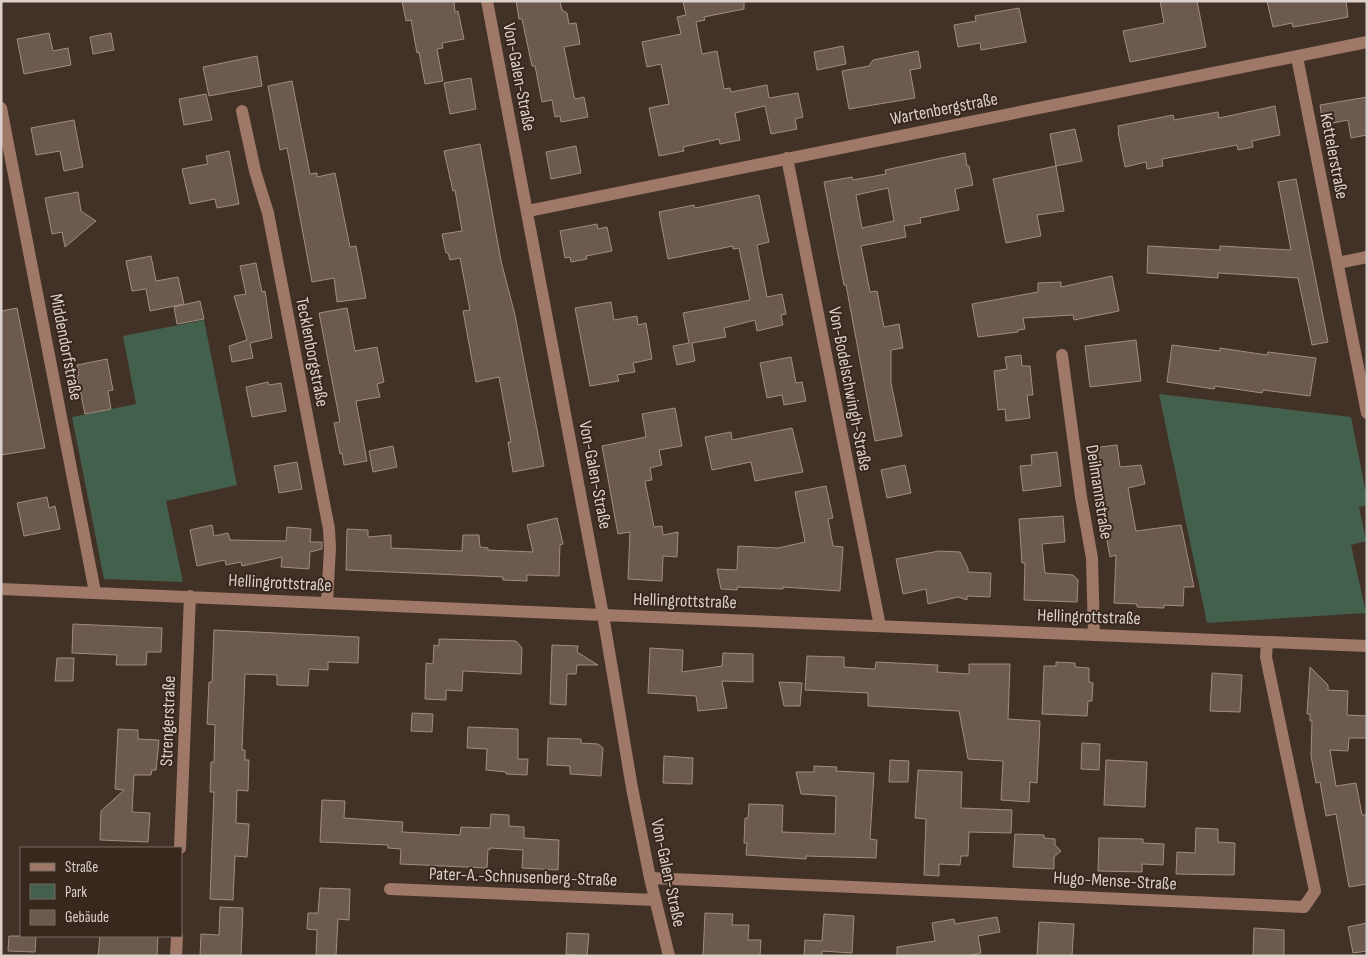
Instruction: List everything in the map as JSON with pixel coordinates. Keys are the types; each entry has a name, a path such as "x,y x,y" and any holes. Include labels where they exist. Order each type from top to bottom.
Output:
{"street":[{"name":"Von-Galen-Straße","path":"487,1 603,615 632,788 650,878 669,956"},
{"name":"Wartenbergstraße","path":"528,211 1367,42"},
{"name":"Kettelerstraße","path":"1296,57 1367,413"},
{"name":"Middendorfstraße","path":"1,108 95,592"},
{"name":"Tecklenborgstraße","path":"242,111 255,170 268,213 329,529 327,603"},
{"name":"Von-Bodelschwingh-Straße","path":"787,158 880,626"},
{"path":"1338,263 1367,257"},
{"name":"Deilmannstraße","path":"1062,355 1081,497 1092,558 1094,635"},
{"name":"Hellingrottstraße","path":"1,589 1367,646"},
{"name":"Strengerstraße","path":"180,847 190,596"},
{"name":"Hugo-Mense-Straße","path":"650,878 1304,907 1315,891 1266,657 1267,642"},
{"name":"Pater-A.-Schnusenberg-Straße","path":"390,889 655,900"},
{"path":"176,956 177,937"}],"green space":[{"path":"204,320 237,485 166,501 183,582 104,579 72,417 136,404 123,336"},
{"path":"1159,394 1351,417 1367,505 1359,507 1366,541 1351,545 1366,613 1207,623"}],"building":[{"path":"402,1 454,1 455,12 458,11 464,39 442,43 443,48 437,49 443,81 425,84 411,20 406,21"},
{"path":"516,1 560,1 562,10 567,13 569,24 576,23 580,44 564,47 575,99 584,97 588,117 561,122 560,116 555,117 552,100 542,102 535,66 532,66 522,19 519,19"},
{"path":"683,1 744,1 744,9 704,17 705,20 696,22 702,54 717,51 724,89 730,88 731,92 767,85 769,98 798,93 803,117 795,119 797,129 771,134 765,106 735,113 740,140 720,144 719,139 683,147 684,151 659,156 649,108 669,104 661,64 647,67 642,42 681,34 677,17 686,15"},
{"path":"1160,1 1197,1 1206,47 1130,62 1123,31 1164,23"},
{"path":"1267,1 1346,1 1348,17 1293,27 1292,23 1273,27"},
{"path":"1019,8 1026,42 981,50 980,43 958,47 954,25 976,21 975,16"},
{"path":"49,33 53,51 68,48 71,65 24,74 17,39"},
{"path":"111,33 114,50 93,54 90,37"},
{"path":"843,46 846,64 817,70 814,52"},
{"path":"918,51 921,68 910,70 915,98 849,109 842,71 869,66 873,60"},
{"path":"257,56 262,86 209,96 203,67"},
{"path":"471,78 476,109 450,114 444,83"},
{"path":"292,81 310,174 317,173 317,177 335,173 350,247 356,246 366,298 337,302 334,278 312,282 287,148 280,150 268,86"},
{"path":"206,94 212,120 184,125 179,99"},
{"path":"1367,97 1367,135 1351,138 1348,120 1323,125 1320,105"},
{"path":"1275,106 1280,135 1252,141 1253,147 1238,150 1237,145 1162,159 1163,166 1147,169 1146,162 1125,167 1118,126 1173,115 1174,120 1218,112 1219,118"},
{"path":"74,120 83,167 64,171 60,151 36,155 31,128"},
{"path":"1075,129 1082,161 1056,166 1050,134"},
{"path":"480,144 501,261 515,315 544,466 513,472 508,442 511,442 499,377 476,382 463,311 470,310 460,258 450,260 448,253 446,253 442,234 462,231 455,190 453,191 444,151"},
{"path":"576,146 581,173 551,179 546,152"},
{"path":"229,151 239,204 217,208 215,199 190,204 182,169 208,164 206,156"},
{"path":"965,153 973,185 955,189 959,210 920,218 921,223 904,226 906,237 861,246 870,292 877,291 884,327 899,324 903,348 891,350 891,383 902,436 875,441 846,285 844,285 824,182 852,177 853,180 886,174 885,170","holes":["888,188 894,221 862,228 856,195"]},
{"path":"1056,166 1064,211 1037,215 1041,236 1006,243 993,179"},
{"path":"1296,179 1328,342 1312,345 1298,278 1218,273 1218,278 1147,273 1148,246 1220,250 1220,246 1291,250 1278,182"},
{"path":"78,192 81,211 96,221 65,247 62,232 52,234 45,198"},
{"path":"759,195 769,242 757,245 767,297 782,294 786,314 781,315 783,325 757,331 755,320 724,328 726,337 692,343 695,361 677,365 673,346 689,343 683,313 750,300 739,248 733,249 733,246 668,259 659,212 694,205 695,208"},
{"path":"597,224 598,229 607,227 612,251 586,256 587,259 571,262 570,257 565,258 560,231"},
{"path":"151,256 156,281 178,277 184,304 150,311 146,289 132,291 126,261"},
{"path":"256,263 262,292 265,291 272,338 250,343 253,358 232,362 229,346 247,340 234,296 246,294 240,266"},
{"path":"1112,276 1119,311 1074,320 1073,315 1023,318 1025,329 1018,330 1018,332 978,337 972,304 1038,292 1038,283 1061,282 1061,287"},
{"path":"200,301 204,319 177,324 174,307"},
{"path":"611,302 614,320 637,316 638,325 646,323 652,359 633,363 635,372 617,375 619,381 590,386 575,308"},
{"path":"17,308 45,448 1,455 1,311"},
{"path":"347,308 355,351 377,347 384,382 377,384 380,397 356,401 367,461 344,465 334,423 340,422 319,313"},
{"path":"1136,340 1141,381 1090,387 1085,346"},
{"path":"1172,345 1220,351 1220,348 1267,355 1268,352 1316,358 1310,396 1263,390 1262,393 1215,386 1214,389 1167,382"},
{"path":"1021,355 1022,366 1030,366 1033,395 1027,395 1030,418 1006,421 1005,409 998,410 994,371 1007,369 1005,357"},
{"path":"791,357 796,383 802,382 806,401 784,405 782,395 767,398 760,363"},
{"path":"107,359 113,390 108,391 111,409 85,414 77,376 79,375 77,365"},
{"path":"268,382 269,385 281,383 286,411 252,417 246,387"},
{"path":"675,408 682,446 659,450 662,465 650,468 652,480 645,481 654,527 662,526 663,535 678,532 677,557 663,556 662,581 628,579 630,532 618,534 602,446 646,437 642,414"},
{"path":"792,428 803,472 755,481 751,462 712,470 705,437 731,432 732,440"},
{"path":"1117,445 1120,467 1141,465 1145,484 1128,488 1136,531 1181,525 1194,587 1184,587 1183,606 1164,605 1164,608 1137,607 1137,604 1114,603 1116,555 1110,557 1092,448"},
{"path":"393,446 397,467 373,472 369,451"},
{"path":"1057,452 1061,486 1023,491 1020,466 1032,465 1031,455"},
{"path":"297,462 302,489 279,493 274,466"},
{"path":"905,465 911,493 887,498 881,470"},
{"path":"826,486 833,518 828,519 833,546 843,547 840,591 783,587 783,589 737,587 737,590 721,589 717,569 737,570 738,546 778,548 805,542 795,492"},
{"path":"47,497 49,508 55,506 60,529 24,536 17,503"},
{"path":"1063,516 1065,542 1042,544 1045,573 1073,575 1078,580 1077,602 1024,600 1025,563 1022,563 1019,519"},
{"path":"557,518 563,544 560,545 559,576 527,575 527,581 503,580 503,577 346,570 347,529 368,530 368,537 391,535 391,548 462,551 463,535 479,535 480,547 488,548 488,550 533,552 527,525"},
{"path":"212,525 214,536 228,533 230,540 286,541 287,527 311,529 310,542 322,542 322,549 310,552 309,569 281,567 282,557 242,566 241,562 226,565 225,560 197,566 190,530"},
{"path":"939,551 960,552 968,572 991,573 990,597 967,596 967,600 958,597 928,604 926,589 903,594 896,559"},
{"path":"73,624 162,628 161,652 147,652 146,665 116,665 117,655 72,653"},
{"path":"214,630 359,637 358,663 328,662 328,670 309,669 308,686 277,685 277,675 245,674 242,750 245,750 245,760 249,760 248,791 237,790 236,823 249,824 247,857 235,856 233,900 210,899 214,792 210,792 211,762 214,762 215,725 207,724 209,682 212,682"},
{"path":"439,639 516,641 522,648 521,674 463,671 462,691 446,690 446,700 425,699 426,663 433,664 434,645 439,646"},
{"path":"552,645 578,646 577,652 598,665 577,665 576,674 567,674 566,705 550,704"},
{"path":"650,648 683,650 682,672 722,666 723,653 753,654 753,682 722,681 727,708 698,711 696,696 648,693"},
{"path":"807,656 844,657 844,667 875,669 876,662 938,665 937,672 969,674 969,664 1010,664 1008,719 1040,721 1037,783 1030,782 1029,802 1001,800 1003,761 968,759 959,711 868,706 868,693 805,690"},
{"path":"57,658 74,658 73,681 55,681"},
{"path":"1056,662 1075,663 1075,667 1089,668 1089,682 1093,683 1092,701 1088,701 1087,716 1042,714 1044,666 1056,666"},
{"path":"1310,667 1328,685 1328,690 1348,691 1347,715 1367,716 1367,738 1349,738 1348,751 1330,750 1336,786 1356,783 1362,815 1367,815 1367,884 1349,887 1336,814 1326,816 1320,782 1316,783 1311,756 1312,721 1310,721 1310,714 1307,714"},
{"path":"1212,673 1242,675 1240,712 1210,711"},
{"path":"779,682 802,683 800,706 784,706"},
{"path":"412,713 433,714 432,732 411,731"},
{"path":"468,727 518,729 518,759 528,759 527,775 506,774 506,772 486,770 487,749 467,748"},
{"path":"118,729 138,730 138,739 159,740 156,770 152,770 151,775 134,775 132,812 150,813 148,842 100,840 101,811 124,790 115,789"},
{"path":"548,738 581,739 581,743 598,744 603,748 601,776 570,774 570,766 547,765"},
{"path":"1082,743 1100,744 1099,770 1081,769"},
{"path":"664,756 693,758 692,784 663,783"},
{"path":"890,760 909,761 908,782 889,782"},
{"path":"1106,760 1147,762 1145,807 1104,805"},
{"path":"814,766 837,767 836,771 874,773 870,839 877,840 876,858 806,856 806,859 746,855 747,843 744,843 745,818 748,818 749,804 783,805 782,832 835,834 836,796 801,794 796,772 814,772"},
{"path":"918,770 962,772 961,808 1012,810 1011,833 969,832 968,856 961,856 960,865 939,864 939,876 924,875 926,819 915,818"},
{"path":"322,800 345,801 344,818 403,822 402,832 460,835 461,827 490,828 491,814 509,815 509,826 524,827 524,838 559,840 558,870 522,868 523,850 488,849 487,868 400,864 401,849 388,848 388,845 320,842"},
{"path":"1196,828 1218,829 1218,842 1235,843 1234,875 1176,874 1177,852 1195,853"},
{"path":"1015,834 1044,835 1044,838 1055,839 1055,845 1061,851 1054,857 1054,869 1013,867"},
{"path":"1099,838 1143,839 1143,843 1164,844 1163,865 1142,864 1142,872 1098,871"},
{"path":"320,888 350,889 349,920 338,919 336,956 316,956 317,930 307,929 308,913 318,913"},
{"path":"220,907 243,908 241,956 200,956 201,934 219,935"},
{"path":"705,913 733,914 732,925 749,925 748,940 761,940 760,956 703,956"},
{"path":"824,914 854,916 852,953 822,951 822,956 804,956 805,940 822,941"},
{"path":"997,917 1000,932 978,936 981,953 968,956 897,956 897,947 935,941 932,923 954,919 955,924"},
{"path":"1039,922 1074,924 1072,956 1037,956"},
{"path":"1367,923 1367,951 1353,953 1348,927"},
{"path":"1254,928 1284,930 1284,956 1253,956"},
{"path":"567,933 589,934 587,956 566,954"},
{"path":"9,936 36,937 35,952 8,951"},
{"path":"100,937 158,937 157,956 98,956"}]}
